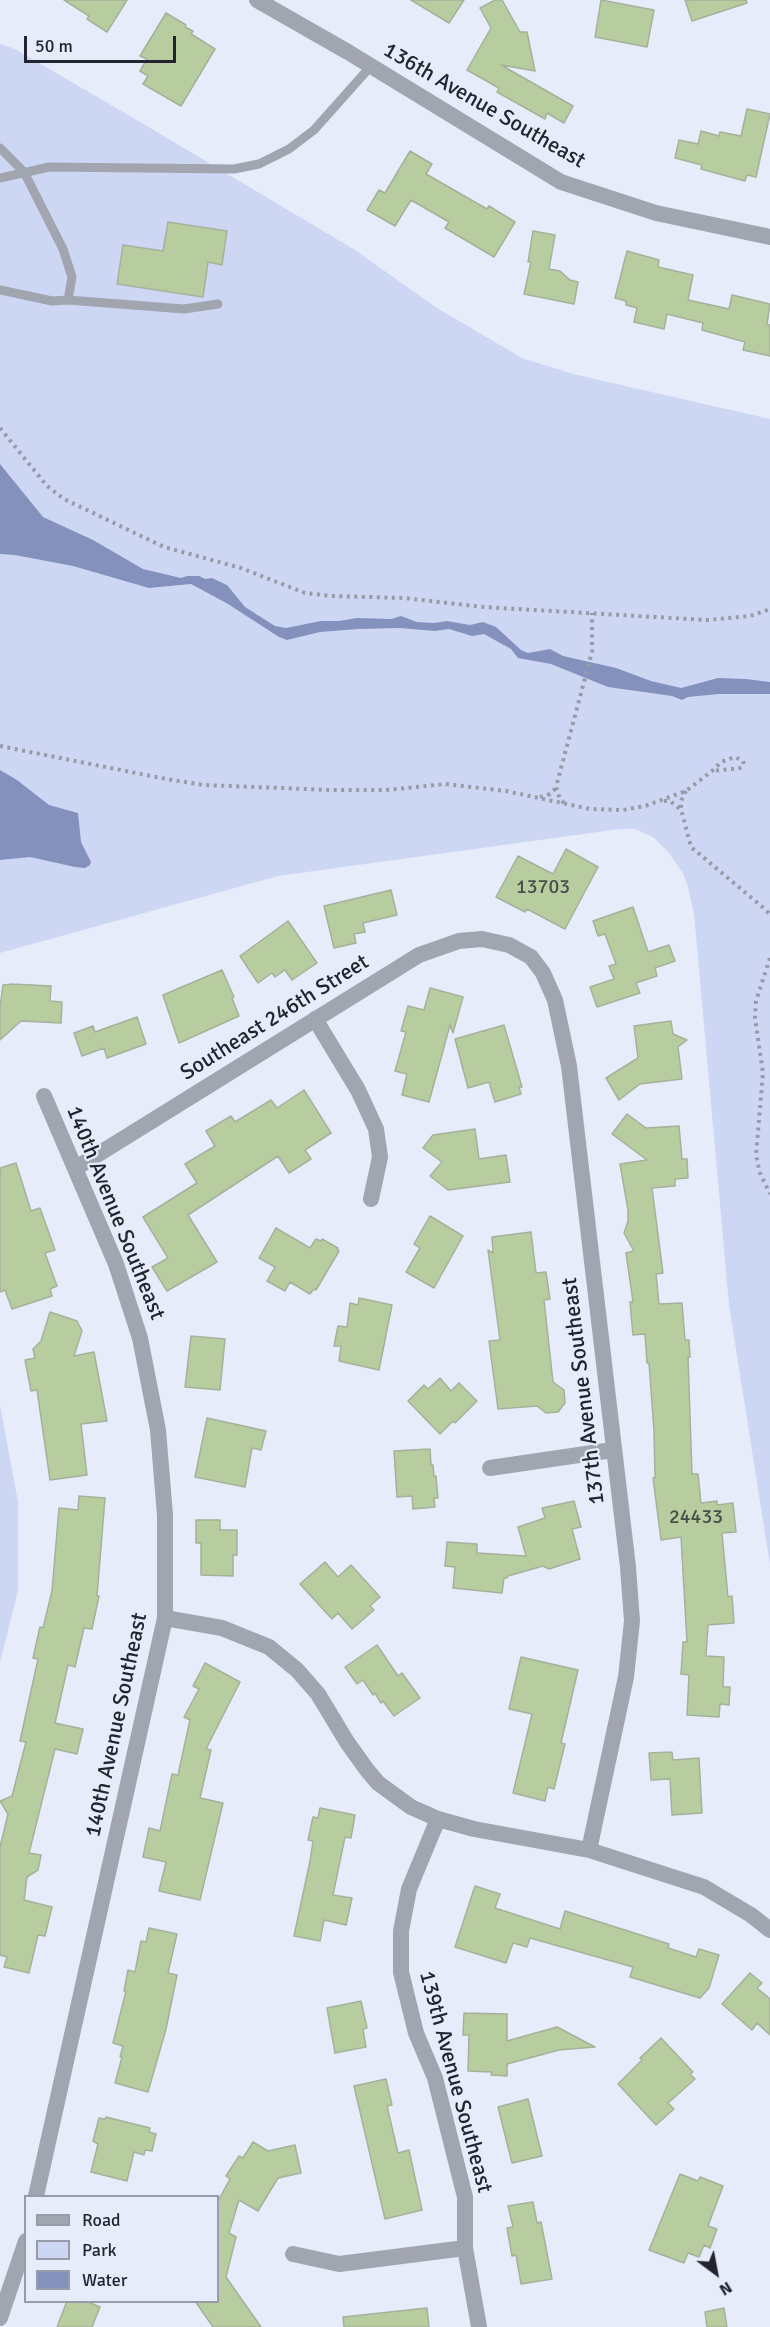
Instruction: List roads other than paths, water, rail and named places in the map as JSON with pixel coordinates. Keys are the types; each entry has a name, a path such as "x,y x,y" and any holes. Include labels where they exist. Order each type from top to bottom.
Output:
{"street":[{"name":"136th Avenue Southeast","path":"257,0 371,66 561,182 656,213 770,237"},
{"name":"Southeast 246th Street","path":"76,1168 420,955 459,941 482,939 508,945"},
{"name":"137th Avenue Southeast","path":"508,945 531,957 543,973 555,1000 562,1029 569,1066 628,1567 632,1621 626,1677 589,1850"},
{"path":"315,1020 358,1090 376,1129 380,1157 372,1198"},
{"name":"140th Avenue Southeast","path":"36,2195 165,1618 165,1515 158,1430 140,1338 116,1264 44,1096"},
{"path":"490,1468 613,1450"},
{"path":"165,1618 222,1628 269,1647 297,1670 318,1694 356,1757 378,1783 411,1807 438,1819 474,1829 589,1850 704,1887 752,1915 770,1930"},
{"name":"139th Avenue Southeast","path":"438,1819 409,1888 401,1931 401,1972 416,2033 435,2078 465,2197 465,2248 479,2327"},
{"path":"0,2318 24,2247"},
{"path":"293,2254 339,2264 465,2248"}],"lane":[{"path":"0,178 49,167 234,169 259,164 290,149 314,130 371,66"},
{"path":"0,148 24,172 63,249 72,277 68,300"},
{"path":"0,290 52,301 68,300 184,309 218,304"}],"water":[{"path":"0,464 43,517 93,540 143,569 181,578 199,576 205,579 212,578 227,585 245,607 275,626 286,628 321,621 357,618 391,619 401,616 417,622 447,621 470,625 483,622 496,627 521,650 528,653 550,649 563,656 616,668 651,681 681,688 718,678 770,682 770,694 719,694 688,697 682,700 672,696 608,687 551,664 518,658 511,649 484,634 472,636 449,629 435,631 400,628 358,629 320,632 287,640 191,584 149,588 73,566 0,554"},
{"path":"0,770 49,805 78,813 81,842 91,862 90,865 85,868 75,867 30,857 0,860"}]}
